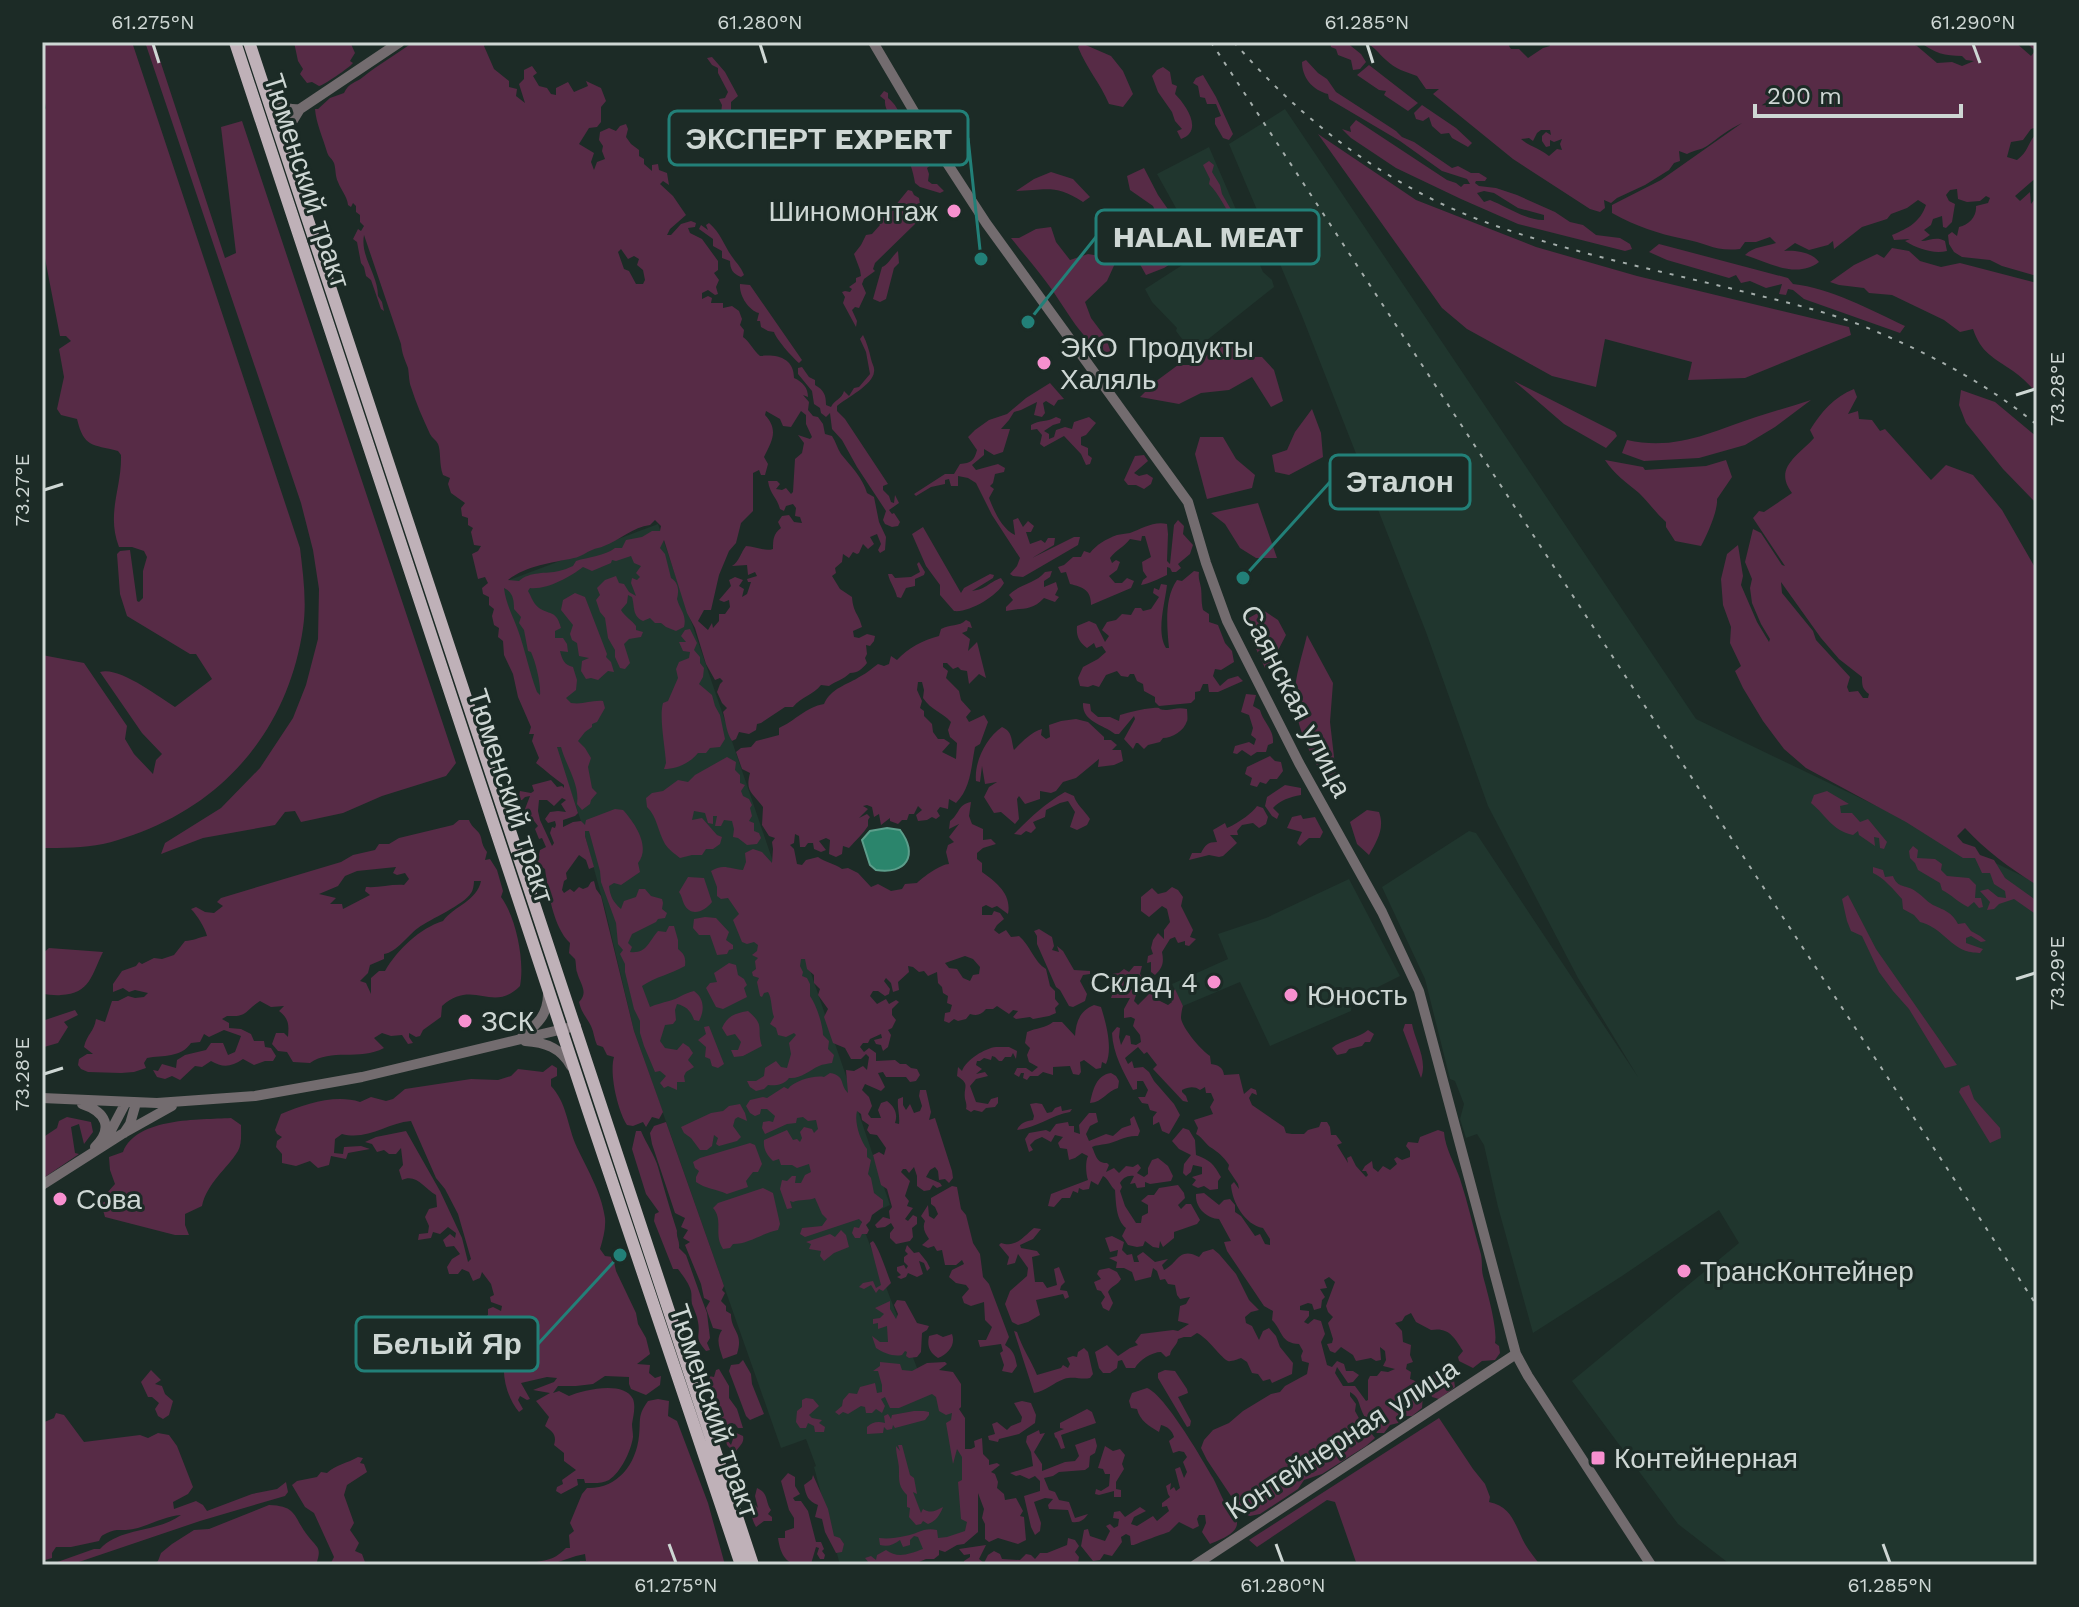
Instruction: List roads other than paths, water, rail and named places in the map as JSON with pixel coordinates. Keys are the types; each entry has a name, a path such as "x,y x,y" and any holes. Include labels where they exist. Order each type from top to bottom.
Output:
{"main road":[{"name":"Тюменский тракт","path":"235,42 741,1565"},
{"name":"Тюменский тракт","path":"249,42 753,1565"}],"street":[{"path":"298,190 287,139 292,119 300,109 400,42"},
{"name":"Саянская улица","path":"873,42 986,223 1188,502 1227,621 1299,763 1382,912 1419,991 1516,1354 1651,1565"},
{"path":"260,76 276,104 286,109 300,109"},
{"path":"519,1040 545,1013 548,985"},
{"path":"42,1098 178,1103 255,1096 330,1083 576,1026"},
{"path":"519,1040 535,1041 554,1048 567,1058 577,1075"},
{"path":"68,1101 94,1109 101,1114 105,1123 105,1136 87,1157"},
{"path":"122,1134 130,1124 131,1103"},
{"path":"87,1157 109,1137 131,1103"},
{"path":"42,1185 178,1103"},
{"name":"Контейнерная улица","path":"1195,1565 1516,1354"}],"railway":[{"path":"1211,42 2037,1306"},
{"path":"1234,42 1286,97 1345,146 1408,187 1442,204 1544,241 1830,314 1860,325 1959,372 2037,425"}],"place":[{"name":"Шиномонтаж","path":"954,211"},
{"name":"ЭКСПЕРТ EXPERT","path":"981,259"},
{"name":"HALAL MEAT","path":"1028,322"},
{"name":"ЭКО Продукты Халяль","path":"1044,363"},
{"name":"Эталон","path":"1243,578"},
{"name":"Склад 4","path":"1214,982"},
{"name":"Юность","path":"1291,995"},
{"name":"ЗСК","path":"465,1021"},
{"name":"Сова","path":"60,1199"},
{"name":"Белый Яр","path":"620,1255"},
{"name":"ТрансКонтейнер","path":"1684,1271"},
{"name":"Контейнерная","path":"1598,1458"}]}
